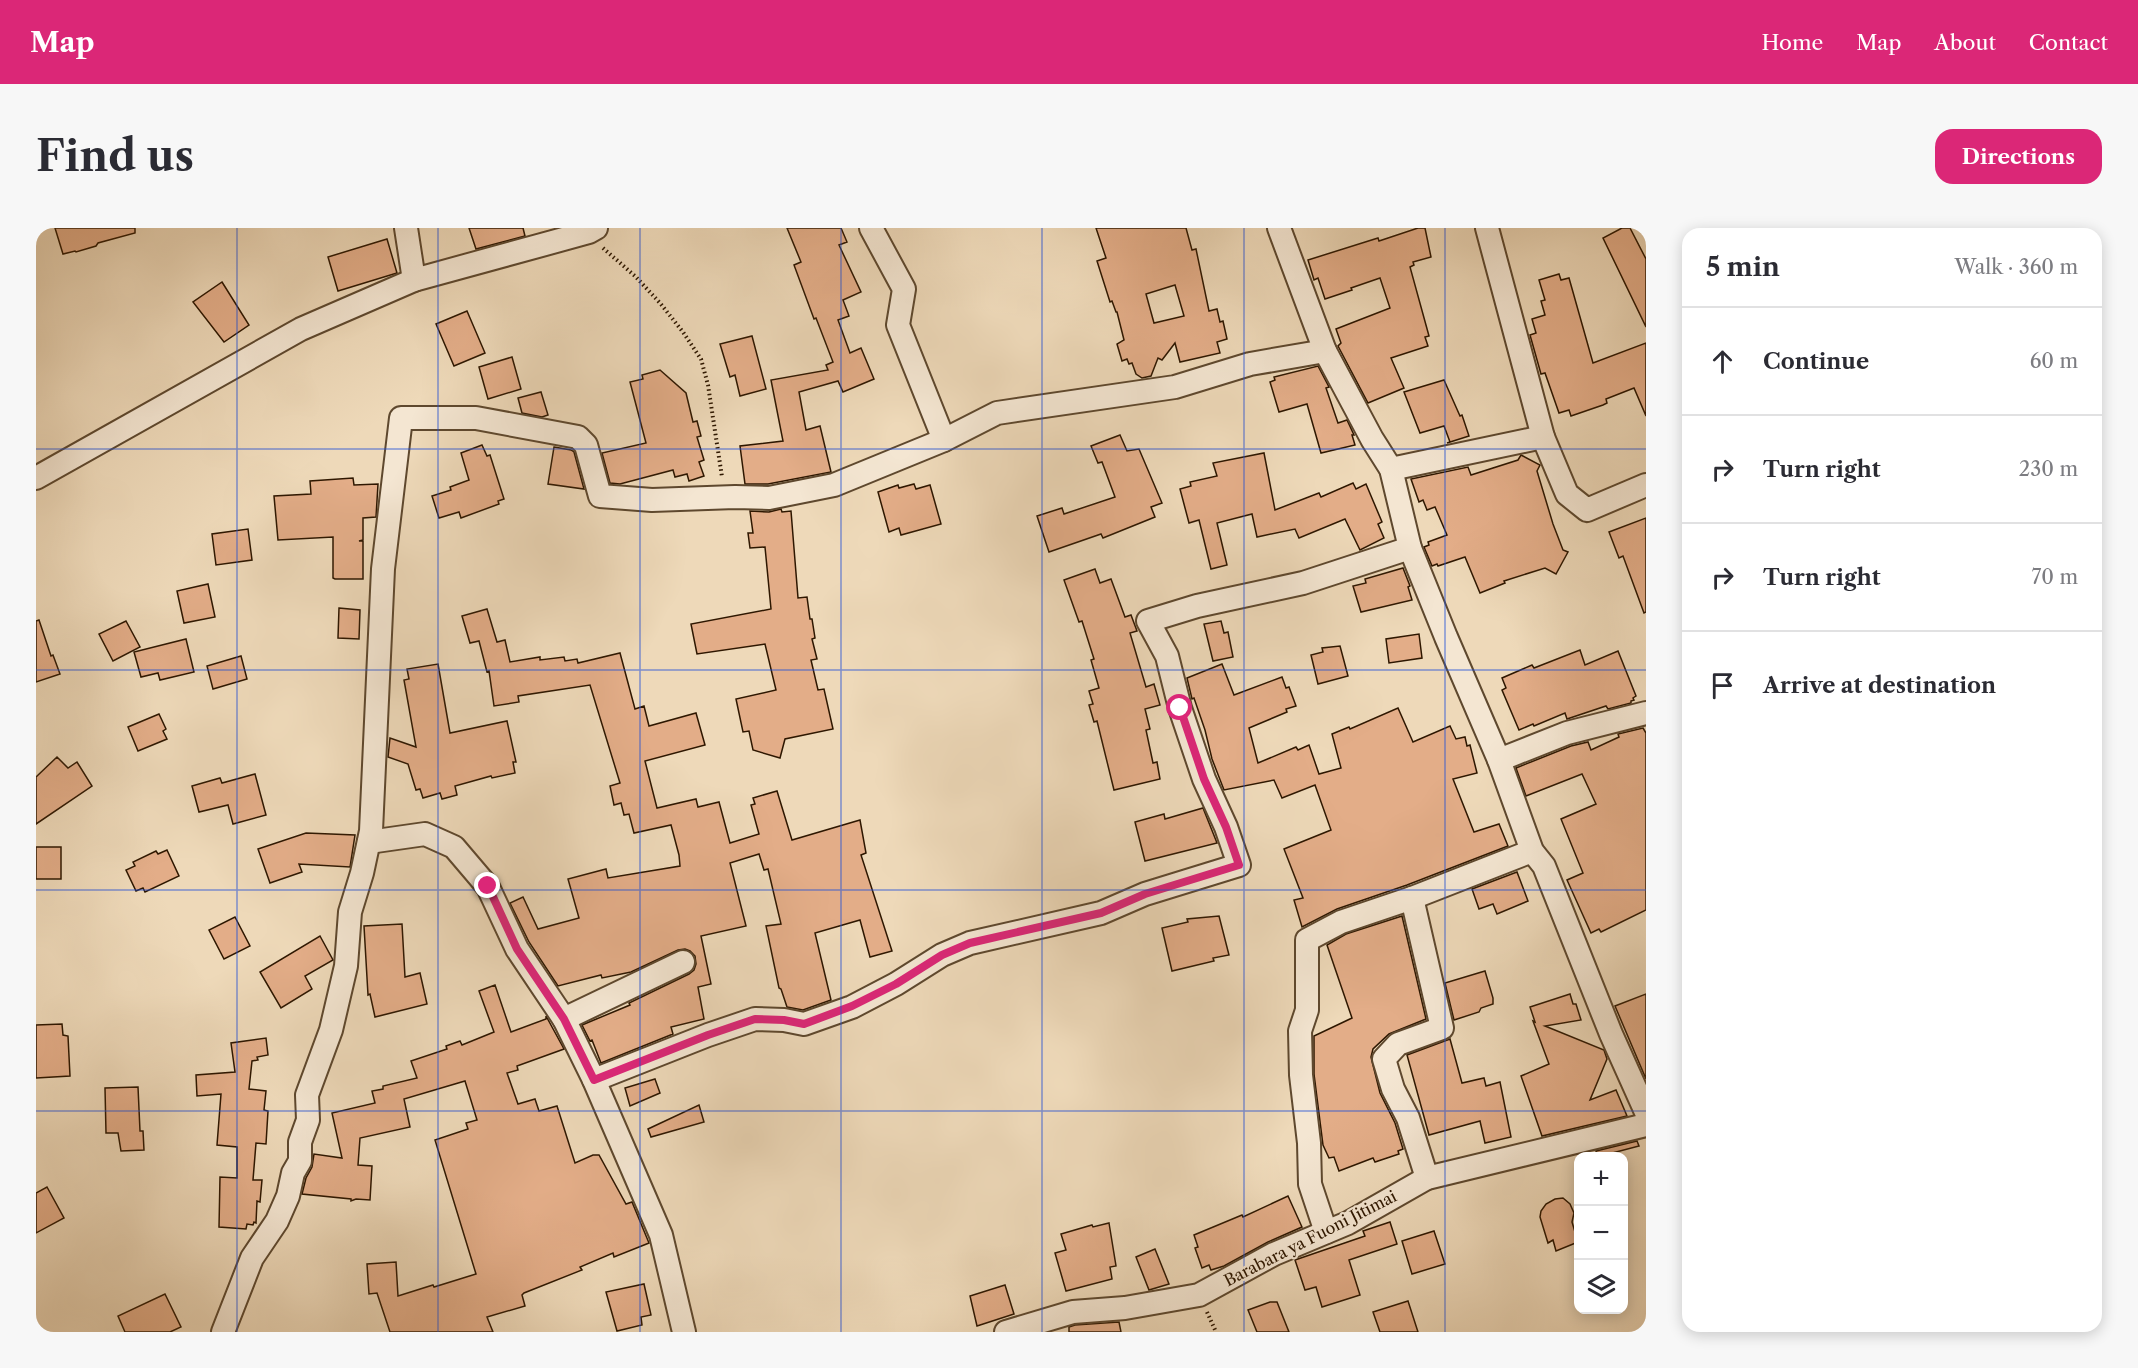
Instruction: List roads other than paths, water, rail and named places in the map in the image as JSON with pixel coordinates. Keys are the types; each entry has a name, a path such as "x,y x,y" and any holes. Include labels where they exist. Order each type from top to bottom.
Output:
{"street":[{"path":"406,228 414,280"},
{"path":"871,228 904,289 898,325 944,440"},
{"path":"1279,228 1325,351 1372,439 1391,469 1410,548 1499,760 1532,851 1544,866 1606,1023 1646,1112"},
{"path":"1487,228 1543,437 1567,494 1587,510 1646,485"},
{"path":"36,478 301,329 414,280 592,230"},
{"path":"223,1332 252,1258 277,1221 288,1196 293,1173 300,1161 300,1142 308,1120 307,1095 331,1030 346,966 350,912 362,873 371,831 383,569 401,418 476,418 579,437 586,445 600,496 652,500 769,498 834,485 944,440 997,413 1175,387 1250,364 1325,351"},
{"path":"1391,469 1543,437"},
{"path":"594,1080 755,1019 784,1020 804,1024 852,1006 896,984 942,955 970,943 1101,913 1145,894 1239,865 1226,827 1204,779 1180,708 1167,656 1148,621 1197,606 1303,583 1410,548"},
{"path":"1499,760 1568,733 1646,713"},
{"path":"369,842 425,834 454,848 488,886 517,949 564,1019 594,1080 662,1235 684,1332"},
{"path":"1326,1232 1310,1184 1301,1075 1300,1031 1307,1010 1307,940 1341,921 1412,898 1532,851"},
{"path":"1412,898 1442,1028 1398,1044 1384,1059 1393,1089 1408,1118 1427,1178"},
{"path":"564,1019 683,962"},
{"name":"Barabara ya Fuoni Jitimai","path":"1006,1332 1073,1312 1125,1308 1199,1295 1274,1254 1348,1223 1427,1178 1646,1125"}]}
